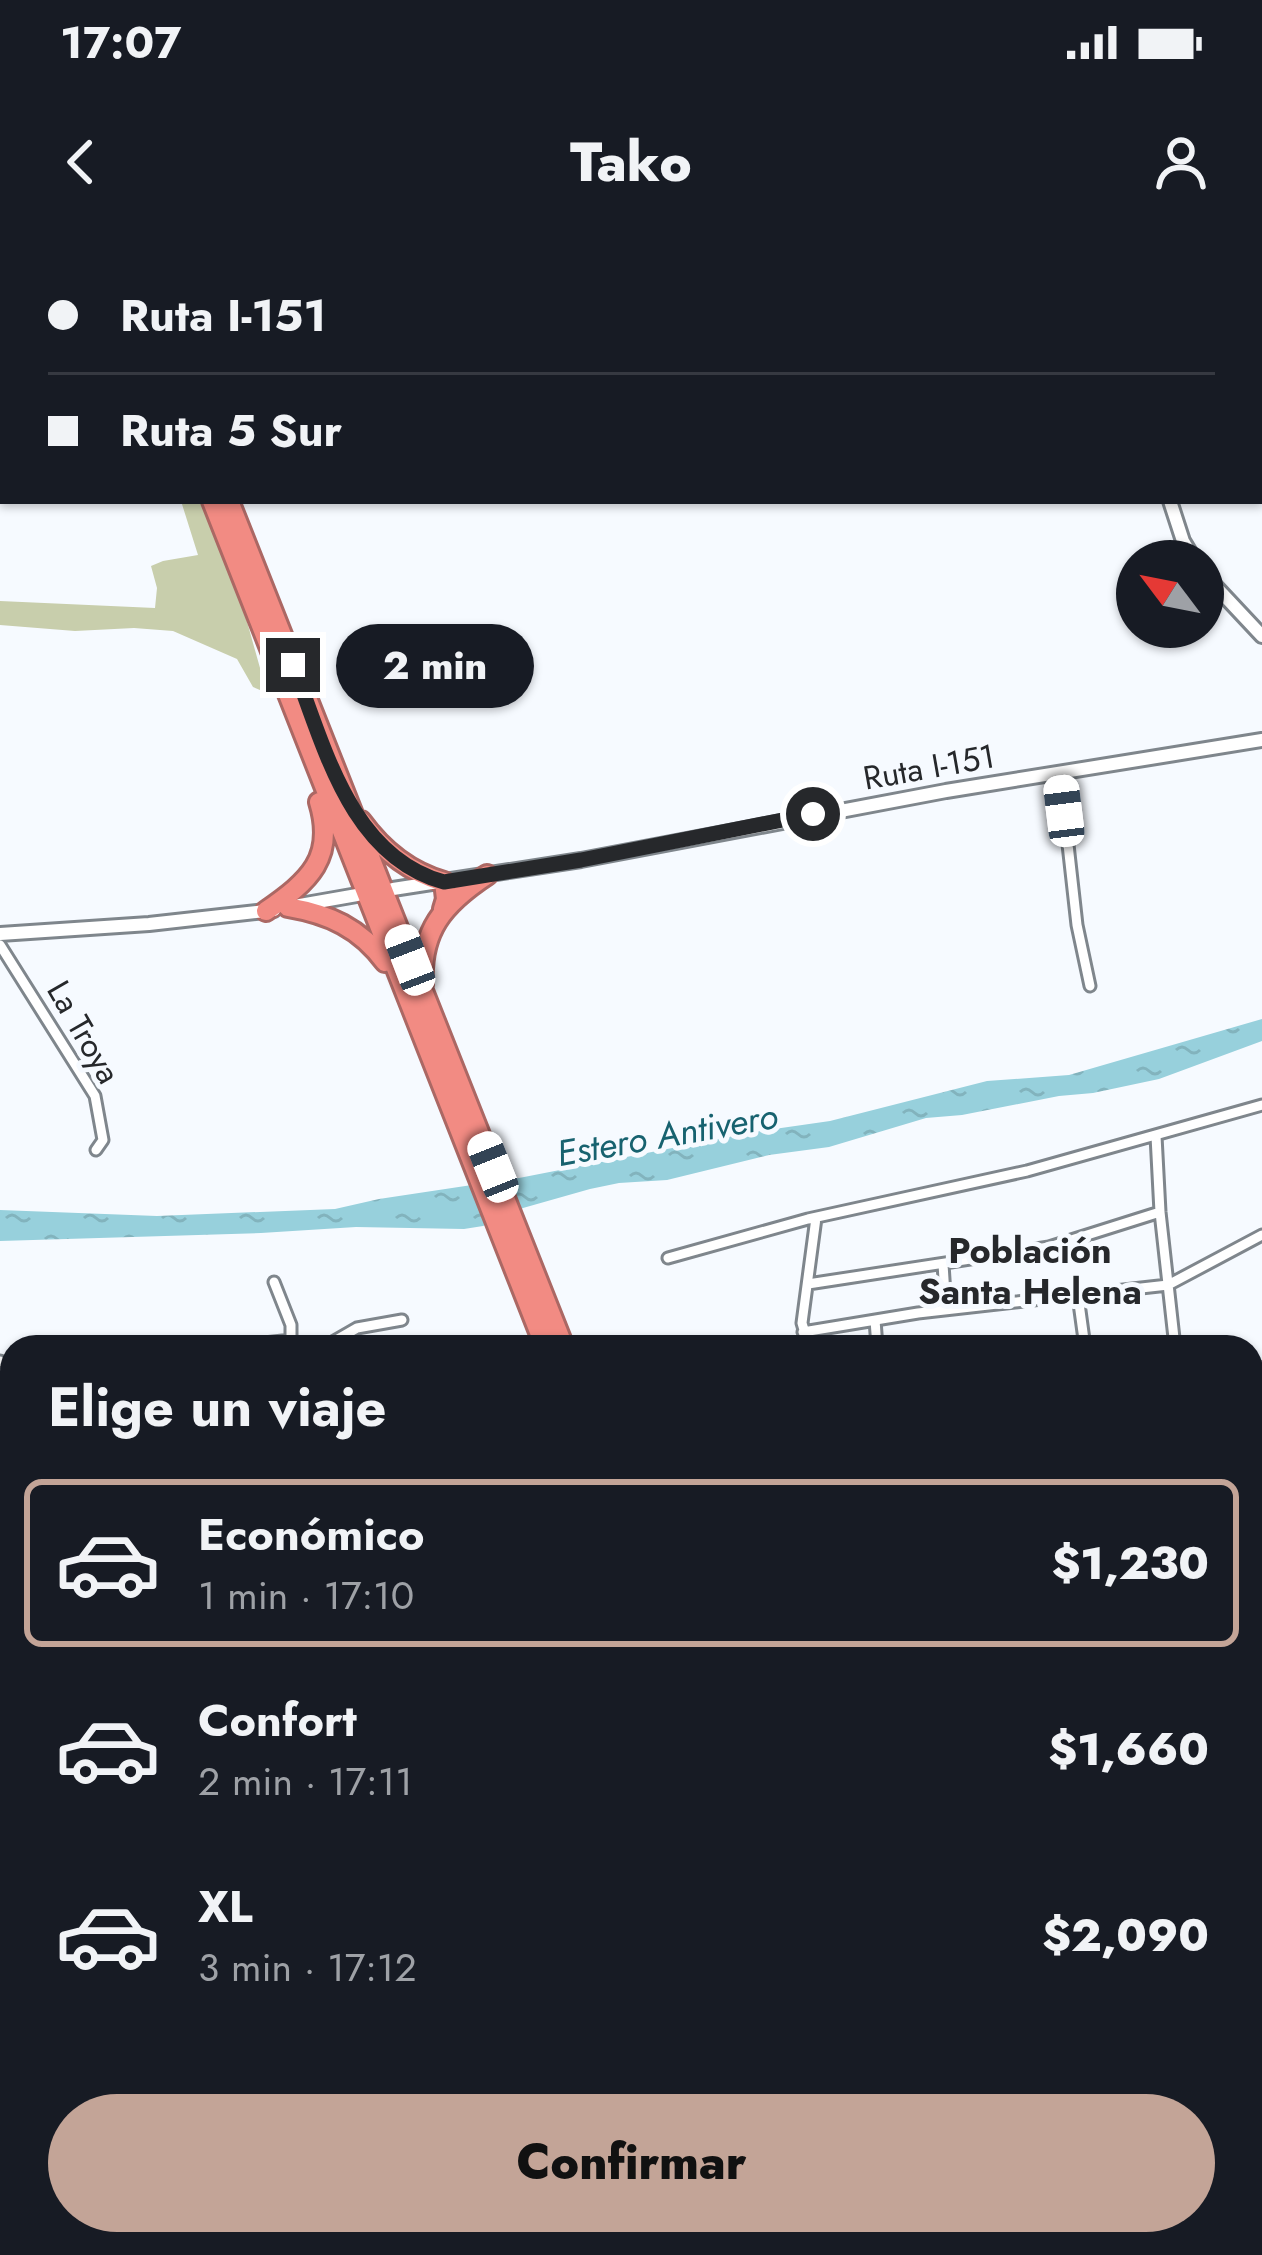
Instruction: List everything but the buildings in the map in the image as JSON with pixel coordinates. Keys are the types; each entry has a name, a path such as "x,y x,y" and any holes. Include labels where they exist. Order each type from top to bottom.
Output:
{"highway":[{"path":"213,504 291,705 417,999 547,1335"},
{"path":"230,504 417,999"},
{"path":"266,911 308,878 321,854 326,824 291,705"},
{"path":"341,788 384,847 412,868 444,882 443,910 424,956 417,999"},
{"path":"443,910 487,875"},
{"path":"308,878 309,894 317,902"},
{"path":"288,907 332,918 358,932 417,999"}],"street":[{"path":"1171,504 1183,540"},
{"path":"1224,595 1262,636"},
{"name":"Ruta I-151","path":"393,889 925,794 1262,740"},
{"path":"1060,773 1077,925 1090,986"},
{"path":"0,934 148,924 357,895"},
{"name":"La Troya","path":"0,945 95,1096 103,1140 96,1150"},
{"path":"668,1258 816,1218 1027,1171 1262,1105"},
{"path":"1156,1136 1174,1335"},
{"path":"808,1284 1064,1244 1160,1212"},
{"path":"804,1335 816,1218"},
{"path":"803,1332 1168,1285 1262,1235"},
{"path":"943,1264 946,1310"},
{"path":"274,1282 292,1335"},
{"path":"1078,1296 1083,1335"},
{"path":"345,1335 357,1328 402,1320"},
{"path":"875,1320 876,1335"}],"green space":[{"path":"182,504 202,504 246,618 267,693 253,687 237,659 173,631 0,625 0,601 155,608 157,588 151,566 198,555"}],"water":[{"path":"1262,1019 1262,1041 1159,1079 926,1118 829,1147 769,1155 667,1180 590,1189 523,1208 483,1226 0,1241 0,1210 157,1216 335,1209 830,1121 987,1081 1069,1075"}],"district":[{"name":"Población Santa Helena","path":"1030,1270"}],"route":[{"path":"293,665 341,788 362,821 392,855 433,879 444,882 581,860 813,814"}],"water label":[{"name":"Estero Antivero","path":"667,1134"}]}
